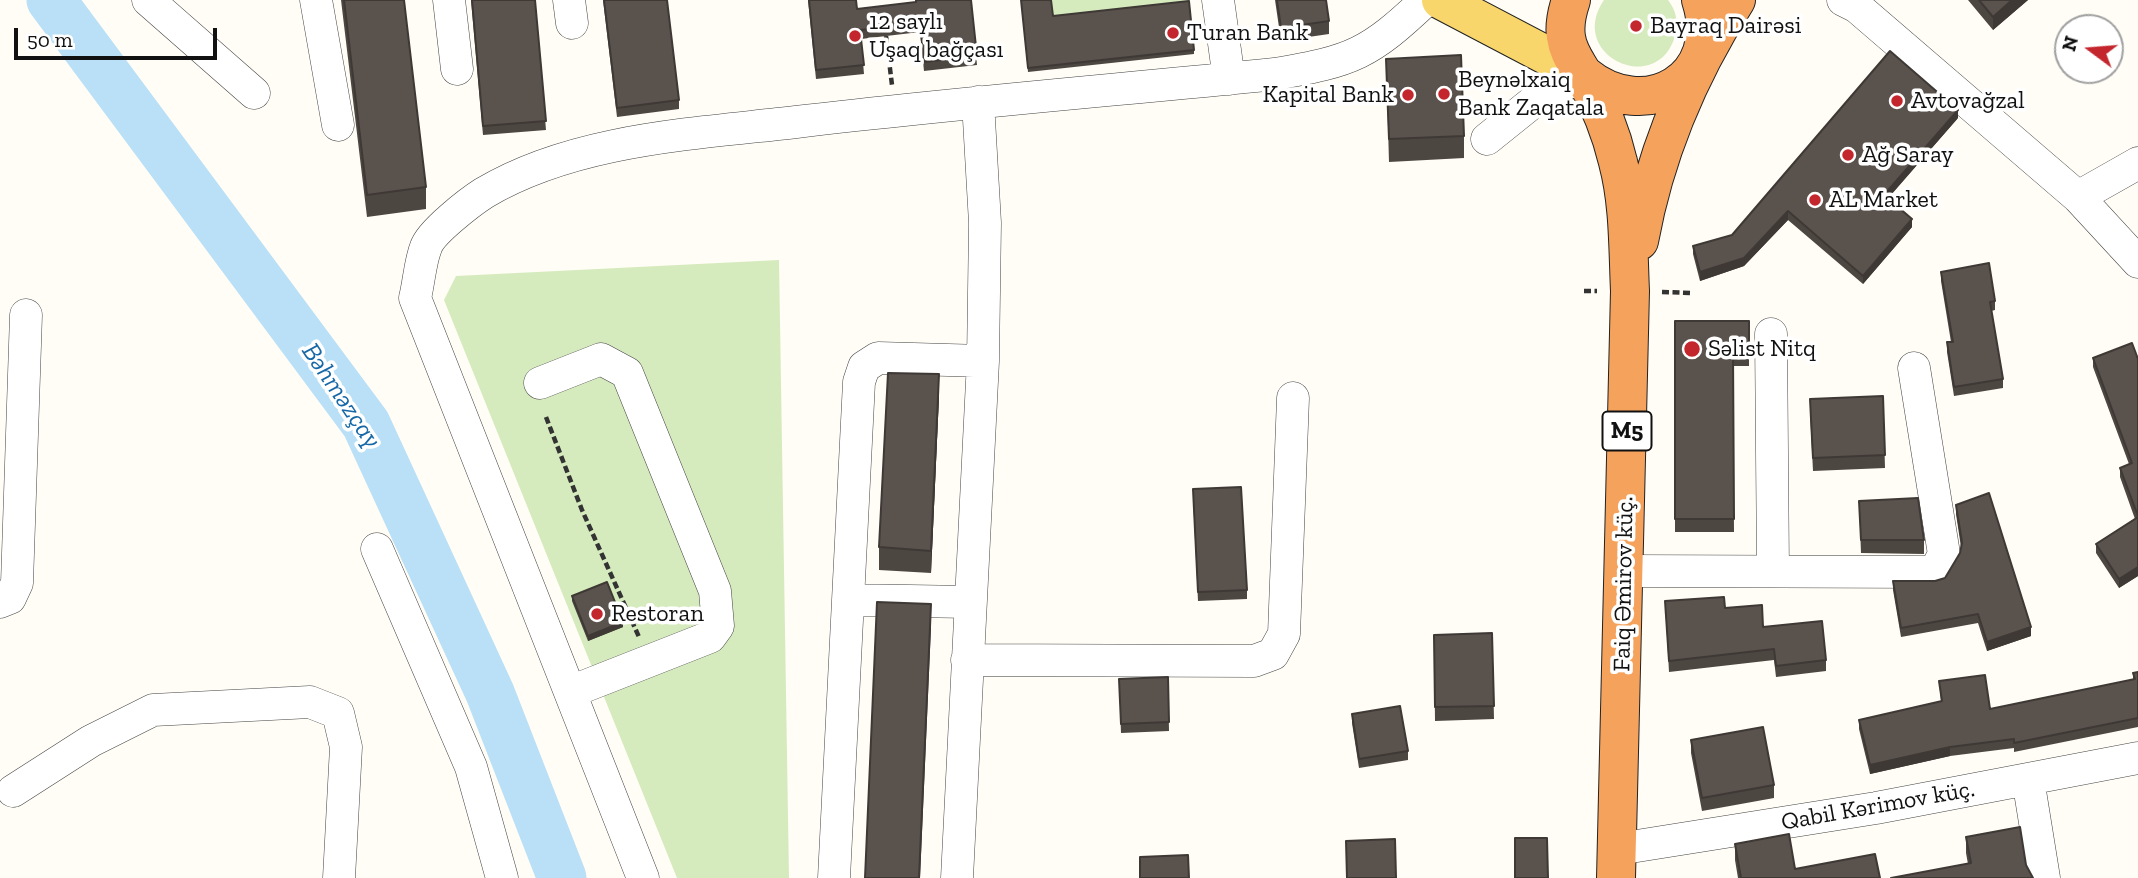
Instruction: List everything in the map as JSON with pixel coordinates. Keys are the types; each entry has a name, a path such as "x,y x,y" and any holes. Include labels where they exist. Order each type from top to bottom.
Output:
{"highway":[{"path":"1571,0 1566,18 1566,39 1572,58 1584,75 1608,126 1619,164 1626,208 1630,291"},
{"path":"1630,291 1656,167 1669,127 1707,36 1701,0"},
{"path":"1584,75 1599,88 1618,96 1638,98 1658,95 1676,86 1690,72 1735,0"},
{"name":"Faiq Əmirov küç.","path":"1617,864 1630,291"}],"main road":[{"path":"1441,0 1584,75"}],"street":[{"path":"148,0 254,93"},
{"path":"316,0 338,125"},
{"path":"449,0 457,69"},
{"path":"1218,0 1229,79"},
{"path":"643,878 415,298 426,244 484,193 551,164 598,149 654,138 895,110 1229,79 1318,67 1353,58 1392,32 1426,0"},
{"path":"1857,2 2078,197 2138,262"},
{"path":"1487,139 1538,98 1584,75"},
{"path":"957,878 983,361 985,223 978,102"},
{"path":"2078,197 2138,163"},
{"path":"0,602 10,598 17,583 26,315"},
{"path":"1771,334 1773,571"},
{"path":"834,878 859,382 864,367 878,358 983,361"},
{"path":"540,383 601,359 627,373 715,592 718,626 710,637 570,692"},
{"path":"1624,571 1935,572 1944,554 1914,368"},
{"path":"967,660 1254,662 1273,654 1284,634 1293,398"},
{"path":"377,549 471,768 502,878"},
{"path":"848,600 970,602"},
{"path":"13,791 91,741 153,710 310,702 338,713 346,747 339,878"},
{"name":"Qabil Kərimov küç.","path":"1617,864 1876,808 2138,758"},
{"path":"2028,779 2044,878"}],"path":[{"path":"886,36 895,110"},
{"path":"547,417 582,510 649,660"}],"green space":[{"path":"1051,0 1189,0 1189,6 1053,21"},
{"path":"1604,0 1668,0 1675,12 1677,26 1665,55 1651,64 1635,66 1618,62 1605,52 1597,38 1595,20"},
{"path":"779,260 789,878 677,878 444,300 456,276"}],"building":[{"path":"344,0 404,0 426,187 367,195"},
{"path":"472,0 535,0 546,121 483,126"},
{"path":"604,0 667,0 679,100 617,108"},
{"path":"809,0 856,0 857,9 916,0 971,0 977,56 924,62 920,23 860,30 864,65 816,70"},
{"path":"1021,0 1051,0 1053,16 1189,1 1194,50 1028,68"},
{"path":"1277,0 1326,0 1329,21 1281,28"},
{"path":"1979,0 2012,0 1993,17"},
{"path":"1890,51 1958,110 1884,195 1912,219 1863,276 1788,211 1744,258 1700,272 1693,246 1732,235"},
{"path":"1461,55 1464,136 1389,139 1386,59"},
{"path":"1989,263 1995,301 1990,302 2003,379 1954,387 1947,342 1953,342 1941,272"},
{"path":"1675,321 1749,321 1749,353 1733,353 1734,519 1675,519"},
{"path":"2132,343 2138,359 2138,516 2120,468 2132,463 2093,358"},
{"path":"888,373 939,374 931,551 879,547"},
{"path":"1883,396 1885,455 1813,458 1810,399"},
{"path":"1241,487 1247,590 1198,592 1193,489"},
{"path":"1989,493 2031,627 1987,642 1978,614 1901,628 1893,581 1935,581 1945,578 1960,553 1962,543 1956,505"},
{"path":"1918,498 1924,540 1861,540 1859,501"},
{"path":"2138,517 2138,567 2119,579 2096,544"},
{"path":"607,582 623,622 588,636 572,596"},
{"path":"1724,597 1725,608 1762,605 1763,627 1822,621 1826,660 1776,666 1774,649 1669,661 1665,601"},
{"path":"877,602 931,604 919,878 865,878"},
{"path":"1492,633 1494,706 1435,707 1434,635"},
{"path":"2138,672 2138,718 2014,743 2014,739 1950,747 1870,765 1859,720 1942,701 1939,681 1985,675 1990,709 2135,679 2133,673"},
{"path":"1168,677 1169,722 1121,724 1119,679"},
{"path":"1400,706 1408,751 1359,759 1352,714"},
{"path":"1763,727 1774,785 1702,798 1691,740"},
{"path":"2020,827 2026,865 2033,878 1891,878 1971,863 1966,837"},
{"path":"1789,834 1795,869 1875,854 1880,878 1741,878 1735,844"},
{"path":"1515,838 1547,838 1548,878 1515,878"},
{"path":"1395,839 1396,878 1347,878 1346,841"},
{"path":"1188,855 1189,878 1140,878 1140,857"}],"waterway":[{"name":"Bəhməzçay","path":"51,0 366,424 490,693 562,878"}],"place":[{"name":"Bayraq Dairəsi","path":"1636,26"},
{"name":"Turan Bank","path":"1173,33"},
{"name":"12 saylı Uşaq bağçası","path":"855,36"},
{"name":"Beynəlxaiq Bank Zaqatala","path":"1444,94"},
{"name":"Kapital Bank","path":"1408,95"},
{"name":"Avtovağzal","path":"1897,101"},
{"name":"Ağ Saray","path":"1848,155"},
{"name":"AL Market","path":"1815,200"},
{"name":"Səlist Nitq","path":"1692,349"},
{"name":"Restoran","path":"597,614"}]}
